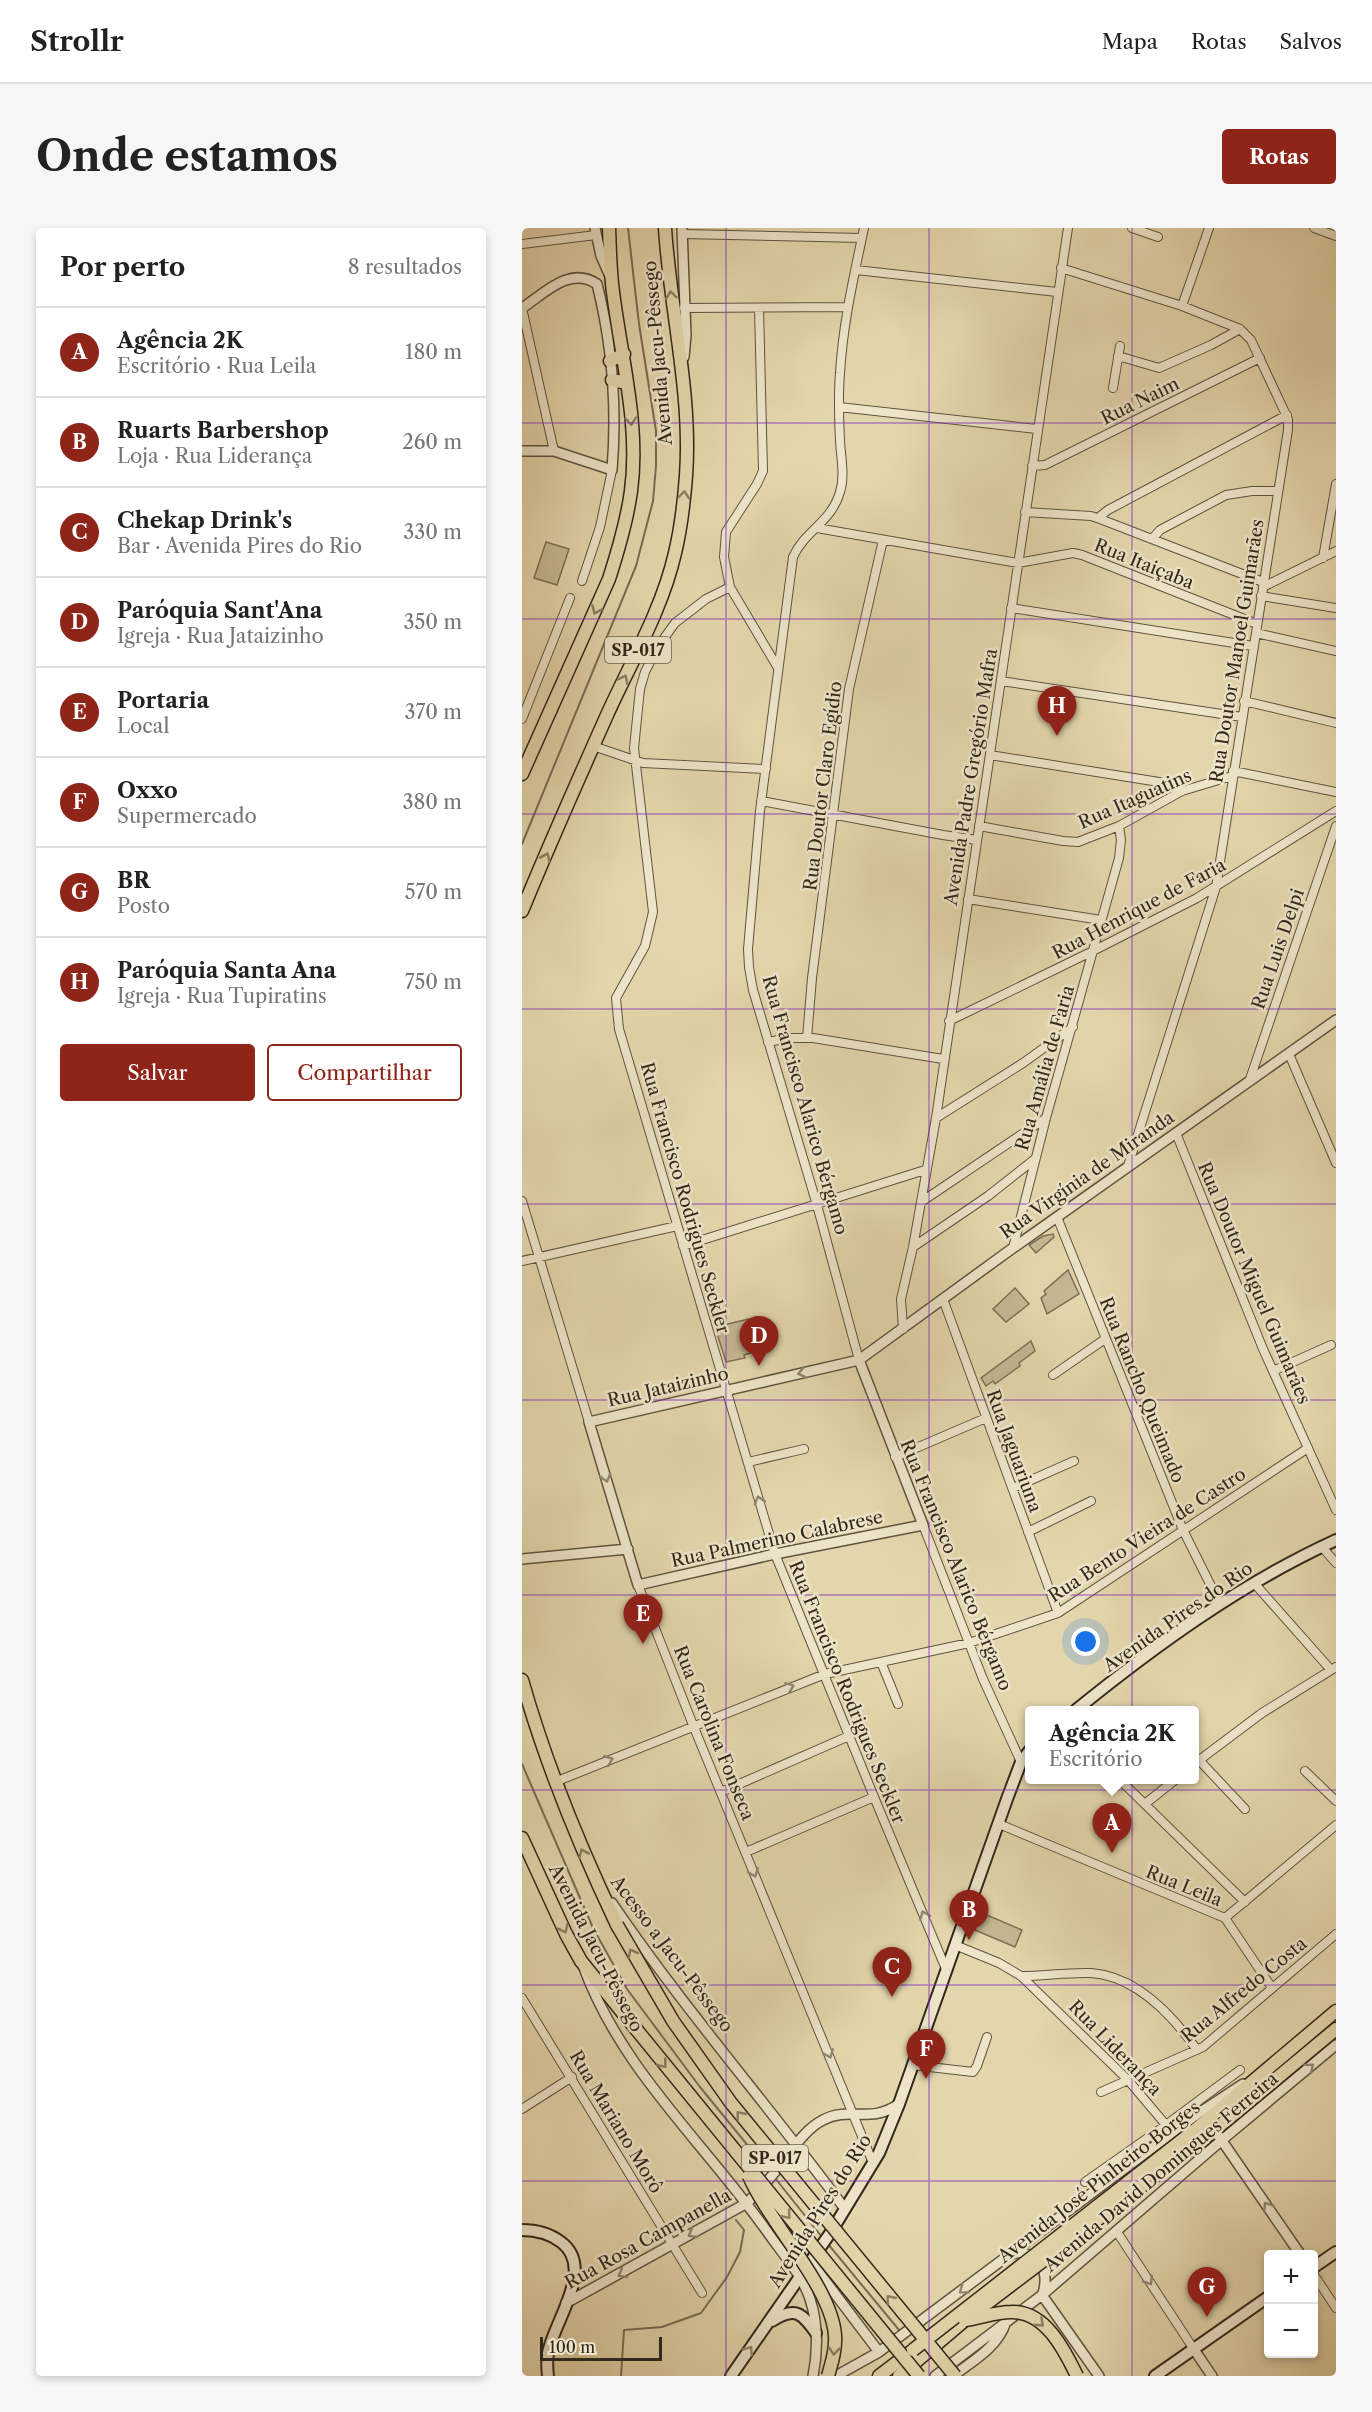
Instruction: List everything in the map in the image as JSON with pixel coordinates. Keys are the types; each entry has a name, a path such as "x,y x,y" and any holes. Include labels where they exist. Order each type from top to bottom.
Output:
{"main road":[{"name":"Avenida Jacu-Pêssego","path":"522,774 609,579 632,490 633,439 624,354 612,280 609,228"},
{"name":"Avenida Jacu-Pêssego","path":"522,911 593,746 647,631 675,553 686,474 686,432 668,275 665,228"},
{"path":"610,361 624,354"},
{"path":"612,380 627,383"},
{"name":"Avenida Pires do Rio","path":"1081,1706 1220,1604 1254,1583 1336,1540"},
{"name":"Avenida Jacu-Pêssego","path":"522,1680 555,1782 594,1877 616,1925 673,2021 730,2103 954,2376"},
{"name":"Avenida Pires do Rio","path":"731,2376 831,2232 873,2163 899,2104 1025,1756"},
{"name":"Avenida Jacu-Pêssego","path":"522,1838 566,1934 581,1961"},
{"name":"SP-017","path":"581,1961 920,2376"},
{"name":"Avenida José Pinheiro Borges","path":"899,2376 965,2320 1207,2128 1278,2061 1336,2011"},
{"name":"Avenida José Pinheiro Borges","path":"879,2376 1336,2029"},
{"path":"743,2162 756,2191 829,2309 835,2336 834,2356 828,2376"},
{"path":"522,2230 553,2235 565,2245 573,2257 574,2281 548,2353 548,2376"},
{"path":"1318,2264 1336,2252"},
{"path":"1155,2376 1264,2300"},
{"path":"965,2320 1004,2312 1031,2315 1041,2321 1052,2335 1077,2376"},
{"path":"766,2324 782,2314 795,2313 805,2318 816,2333"}],"street":[{"name":"Rua Francisco Alarico Bérgamo","path":"864,228 847,307 840,374 839,407 843,483 833,510 797,547 793,557 761,801 748,949 753,990 817,1205 859,1360 969,1643 1006,1733 1021,1762"},
{"name":"Avenida Padre Gregório Mafra","path":"903,1329 901,1299 913,1247 936,1118 1068,228"},
{"path":"1132,228 1158,237"},
{"path":"1182,306 1209,228"},
{"path":"1314,228 1336,236"},
{"path":"522,244 596,231 601,256 612,280"},
{"path":"681,373 686,335 682,231 862,238"},
{"path":"1061,268 1182,306 1240,329"},
{"path":"856,270 1057,292"},
{"path":"554,451 522,308 561,281 583,279 597,284 612,380 614,447 612,470 600,527 582,581"},
{"path":"684,308 847,307"},
{"path":"759,308 763,471 758,484 731,522 724,540 724,557 730,587 778,668"},
{"path":"1118,356 1159,368 1211,345 1240,329"},
{"name":"Rua Doutor Manoel Guimarães","path":"1128,1166 1216,887 1288,430 1287,415 1260,358 1251,340 1240,329"},
{"path":"1113,388 1120,346"},
{"name":"Rua Naim","path":"1032,466 1045,465 1260,358"},
{"path":"839,407 1037,429"},
{"path":"1098,518 1108,510 1287,415"},
{"path":"522,451 554,451 612,470"},
{"path":"1323,558 1336,484"},
{"path":"1153,538 1160,530 1226,495 1252,491 1277,491"},
{"path":"1025,513 1098,518 1153,538 1262,588 1336,608"},
{"name":"Rua Itaiçaba","path":"817,528 1018,563 1073,553 1257,624"},
{"name":"Rua Doutor Claro Egídio","path":"807,1038 812,978 849,689 883,540"},
{"path":"1262,588 1336,551"},
{"name":"Rua Francisco Rodrigues Seckler","path":"730,587 691,609 675,623 657,648 645,672 640,689 634,740 653,912 645,946 616,998 619,1029 775,1554 946,1969"},
{"path":"523,715 570,598"},
{"path":"1011,608 1253,646"},
{"path":"1256,633 1336,651"},
{"path":"1001,681 1242,717"},
{"path":"1244,702 1336,723"},
{"path":"593,746 636,761 766,769"},
{"path":"990,755 1159,782 1182,791"},
{"path":"1233,774 1336,792"},
{"name":"Rua Itaguatins","path":"979,826 1074,842 1090,839 1119,826 1182,791 1233,774"},
{"path":"761,801 977,840"},
{"name":"Rua Henrique de Faria","path":"949,1021 1093,951 1216,887 1336,811"},
{"name":"Rua Amália de Faria","path":"1013,1248 1035,1158 1120,849 1119,826"},
{"name":"Rua Luis Delpi","path":"1249,1082 1336,826"},
{"path":"968,898 1101,920"},
{"name":"Rua Virgínia de Miranda","path":"859,1360 1128,1166 1336,1020"},
{"path":"936,1118 1013,1069 1073,1026"},
{"path":"768,1042 789,1038 807,1038 943,1059"},
{"path":"1289,1054 1336,1163"},
{"path":"921,1202 1046,1118"},
{"name":"Rua Doutor Miguel Guimarães","path":"1176,1133 1233,1277 1336,1510"},
{"path":"913,1247 988,1196 1035,1158"},
{"path":"683,1246 926,1170"},
{"name":"Rua Carolina Fonseca","path":"522,1201 638,1585 873,2163"},
{"name":"Rua Rancho Queimado","path":"1057,1217 1183,1530 1220,1604"},
{"path":"522,1261 677,1226"},
{"name":"Rua Jaguariuna","path":"943,1299 1058,1613"},
{"path":"1053,1375 1105,1340"},
{"path":"1273,1371 1331,1345"},
{"name":"Rua Jataizinho","path":"589,1422 859,1360"},
{"path":"896,1457 986,1418"},
{"name":"Rua Bento Vieira de Castro","path":"555,1782 825,1674 969,1643 1058,1613 1308,1448"},
{"path":"748,1462 804,1449"},
{"path":"1013,1488 1074,1461"},
{"path":"1028,1532 1091,1501"},
{"name":"Rua Palmerino Calabrese","path":"638,1585 775,1554 923,1525"},
{"path":"1322,1547 1336,1563"},
{"path":"522,1559 627,1549"},
{"path":"1199,1760 1262,1713 1334,1669 1254,1583"},
{"path":"881,1662 898,1704"},
{"path":"721,1792 849,1736"},
{"path":"1199,1765 1245,1809"},
{"path":"1305,1772 1336,1801"},
{"path":"1125,1784 1245,1902"},
{"path":"1146,1803 1169,1784"},
{"path":"746,1852 874,1797"},
{"name":"Rua Leila","path":"999,1824 1225,1918 1336,1824"},
{"name":"Acesso a Jacu-Pêssego","path":"594,1877 660,1971 798,2145 845,2209"},
{"path":"1225,1918 1272,1988"},
{"name":"Rua Alfredo Costa","path":"1101,2092 1197,2050 1336,1934"},
{"name":"Rua Liderança","path":"955,1945 1021,1976 1128,2080 1166,2125"},
{"name":"Avenida Jacu-Pêssego","path":"581,1961 612,2025 637,2064 691,2136 747,2203 800,2278 810,2299 816,2333 813,2376"},
{"path":"1021,1976 1092,1974 1118,1979 1139,1991 1155,2004 1175,2022 1197,2050"},
{"name":"Rua Mariano Morô","path":"522,1998 702,2293"},
{"path":"912,2065 973,2072 987,2037"},
{"name":"Avenida David Domingues Ferreira","path":"936,2375 1042,2295 1117,2232 1207,2128 1334,2051"},
{"path":"1085,2182 1240,2070"},
{"path":"522,2109 572,2078"},
{"name":"Rua Rosa Campanella","path":"566,2303 747,2203 815,2125 823,2120 833,2116 854,2114 875,2116 899,2104"},
{"path":"836,2376 879,2352 1010,2255 1207,2128 1297,2250"},
{"path":"1117,2232 1212,2376"},
{"path":"1010,2255 1020,2252 1039,2259 1044,2269 1046,2283 1042,2295 1099,2376"},
{"path":"811,2262 879,2352"},
{"path":"1318,2281 1336,2308"},
{"name":"Avenida David Domingues Ferreira","path":"954,2376 990,2349 998,2340 1006,2322"}],"shaded area":[{"path":"546,542 569,549 557,585 534,578"},
{"path":"1053,1234 1054,1237 1036,1253 1029,1245 1043,1236"},
{"path":"1068,1270 1079,1294 1047,1314 1041,1298 1046,1294 1044,1291"},
{"path":"1015,1288 1029,1304 1006,1322 993,1309"},
{"path":"749,1319 757,1345 750,1347 751,1353 744,1355 745,1358 726,1362 715,1327"},
{"path":"1031,1341 1035,1351 1019,1363 1020,1366 995,1384 993,1381 986,1386 981,1378"},
{"path":"982,1913 1022,1930 1015,1947 975,1930"}],"waterway":[{"path":"522,844 636,566 653,501 656,431 639,324 628,228"},
{"path":"522,1764 593,1928 627,1989 700,2087 771,2174"},
{"path":"775,2178 822,2237"},
{"path":"621,2376 624,2330 662,2327 701,2313 727,2277 740,2252 744,2230 736,2220"},
{"path":"828,2244 899,2330"}],"place":[{"name":"Paróquia Santa Ana","path":"1057,736"},
{"name":"Paróquia Sant'Ana","path":"759,1366"},
{"name":"Portaria","path":"643,1644"},
{"name":"Agência 2K","path":"1112,1853"},
{"name":"Ruarts Barbershop","path":"969,1940"},
{"name":"Chekap Drink's","path":"892,1997"},
{"name":"Oxxo","path":"926,2079"},
{"name":"BR","path":"1207,2317"}]}
